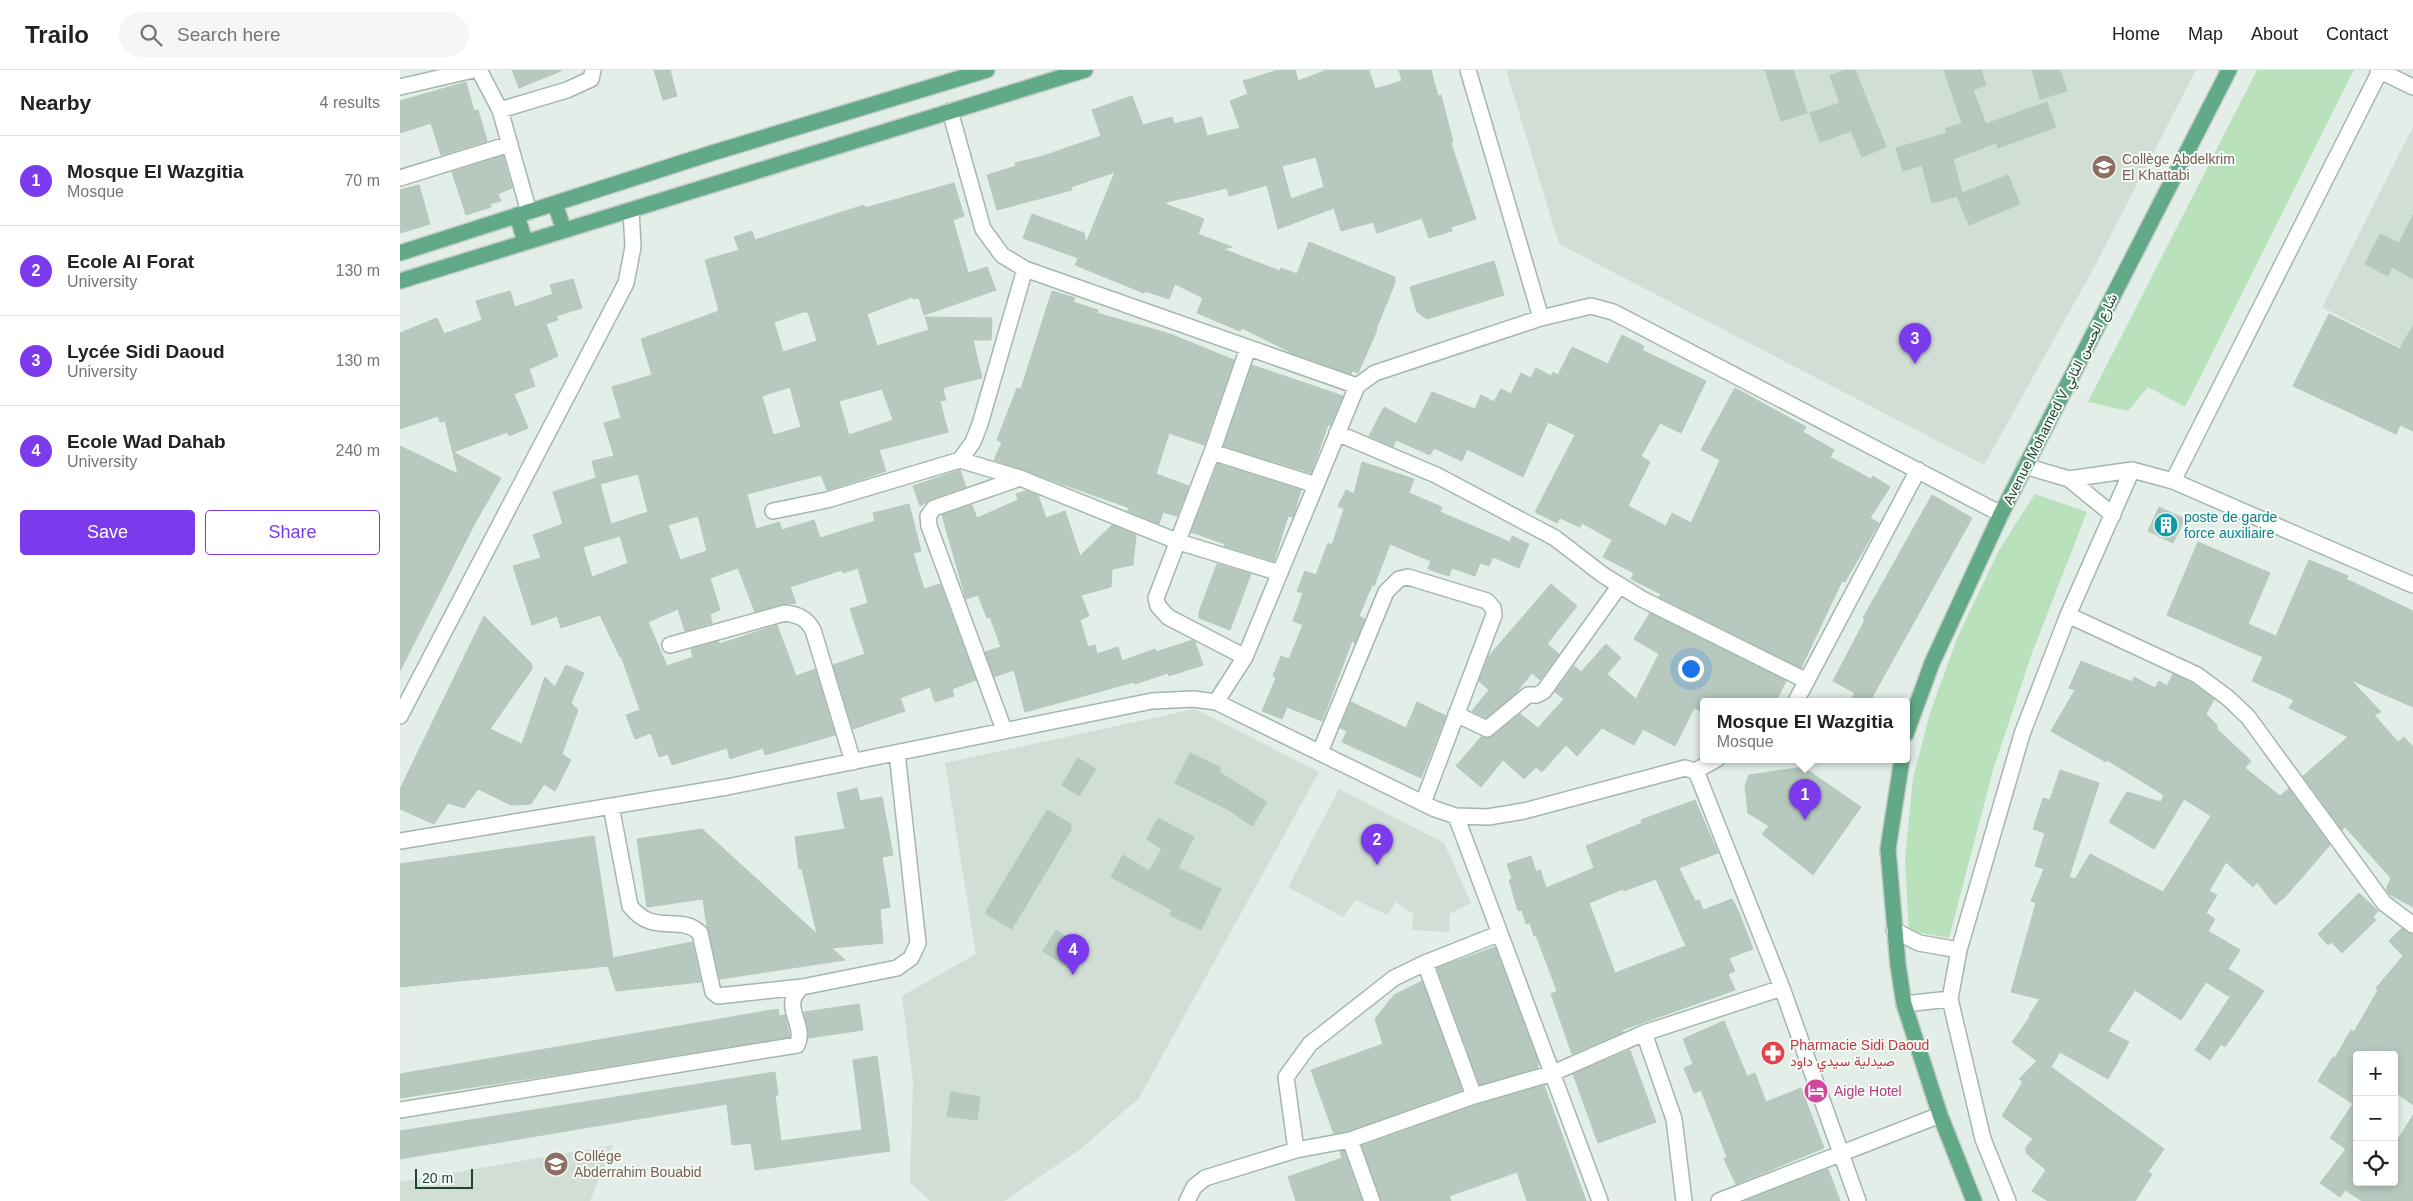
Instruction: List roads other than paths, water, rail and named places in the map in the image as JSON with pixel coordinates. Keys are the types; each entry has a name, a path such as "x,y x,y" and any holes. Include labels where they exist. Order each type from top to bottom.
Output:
{"main road":[{"path":"400,253 712,153 987,70"},
{"path":"400,281 1085,70"},
{"name":"Avenue Mohamed V شارع الحسن الثاني","path":"1910,723 1932,664 2001,514 2229,70"},
{"path":"555,204 564,230"},
{"path":"523,214 525,242"},
{"path":"1901,763 1888,849 1894,930 1904,1004 1940,1115 1974,1201"}],"street":[{"path":"400,87 474,70"},
{"path":"479,70 500,110 510,144 523,214"},
{"path":"500,110 567,90 590,79 594,73 593,70"},
{"path":"1468,70 1541,318"},
{"path":"2173,481 2379,71 2413,87"},
{"path":"950,111 983,229 1002,255 1025,269 1357,386"},
{"path":"400,178 510,144"},
{"path":"400,716 626,283 633,247 631,210"},
{"path":"960,460 973,442 980,424 1025,269"},
{"path":"1216,702 1245,657 1357,386 1375,373 1541,318 1591,306 1602,308 2001,514"},
{"path":"1245,657 1168,617 1158,606 1156,598 1212,452 1248,348"},
{"path":"1337,433 1436,475 1555,538 1642,599 1807,681"},
{"path":"1212,452 1316,486"},
{"path":"773,511 827,500 960,460 1020,478 1178,542 1280,573"},
{"path":"2026,466 2069,479 2113,515"},
{"path":"1798,698 1918,470"},
{"path":"2069,479 2132,470 2173,481 2413,585"},
{"path":"2008,1201 1983,1140 1950,999 1959,950 2022,734 2068,615 2132,470"},
{"path":"1004,730 929,526 928,516 934,508 1020,478"},
{"path":"1320,752 1386,592 1399,579 1408,577 1487,601 1493,608 1494,615 1423,803"},
{"path":"1456,714 1487,729 1528,695 1544,692 1620,585"},
{"path":"670,645 785,614 798,615 803,618 813,630 852,762"},
{"path":"2068,615 2197,675 2228,698 2248,717 2384,903 2413,925"},
{"path":"400,841 728,787 1152,701 1193,699 1216,702 1423,803 1456,816 1488,817 1524,811 1685,768 1695,771 1710,763"},
{"path":"611,806 630,906 637,915 650,923 687,925 700,933 713,992 718,996 727,996 802,987 897,968 911,958 918,943 897,753"},
{"path":"1695,771 1782,988 1858,1201"},
{"path":"1456,816 1498,934 1553,1073 1600,1201"},
{"path":"1894,930 1919,943 1959,950"},
{"path":"1296,1150 1286,1077 1310,1044 1394,978 1425,963 1498,934"},
{"path":"1425,963 1474,1096"},
{"path":"400,1110 798,1046 800,1039 792,1002 794,993 802,987"},
{"path":"1187,1201 1194,1187 1205,1178 1296,1150 1350,1140 1474,1096 1553,1073 1644,1033 1782,988"},
{"path":"1904,1004 1950,999"},
{"path":"1644,1033 1674,1119 1684,1201"},
{"path":"1719,1201 1940,1115"},
{"path":"1350,1140 1372,1201"}],"place":[{"name":"Collège Abdelkrim El Khattabi","path":"2104,167"},
{"name":"Lycée Sidi Daoud","path":"1915,364"},
{"name":"poste de garde force auxiliaire","path":"2166,525"},
{"name":"Mosque El Wazgitia","path":"1805,820"},
{"name":"Ecole Al Forat","path":"1377,865"},
{"name":"Ecole Wad Dahab","path":"1073,975"},
{"name":"Pharmacie Sidi Daoud صيدلية سيدي داود","path":"1773,1053"},
{"name":"Aigle Hotel","path":"1816,1091"},
{"name":"Collége Abderrahim Bouabid","path":"556,1164"}]}
